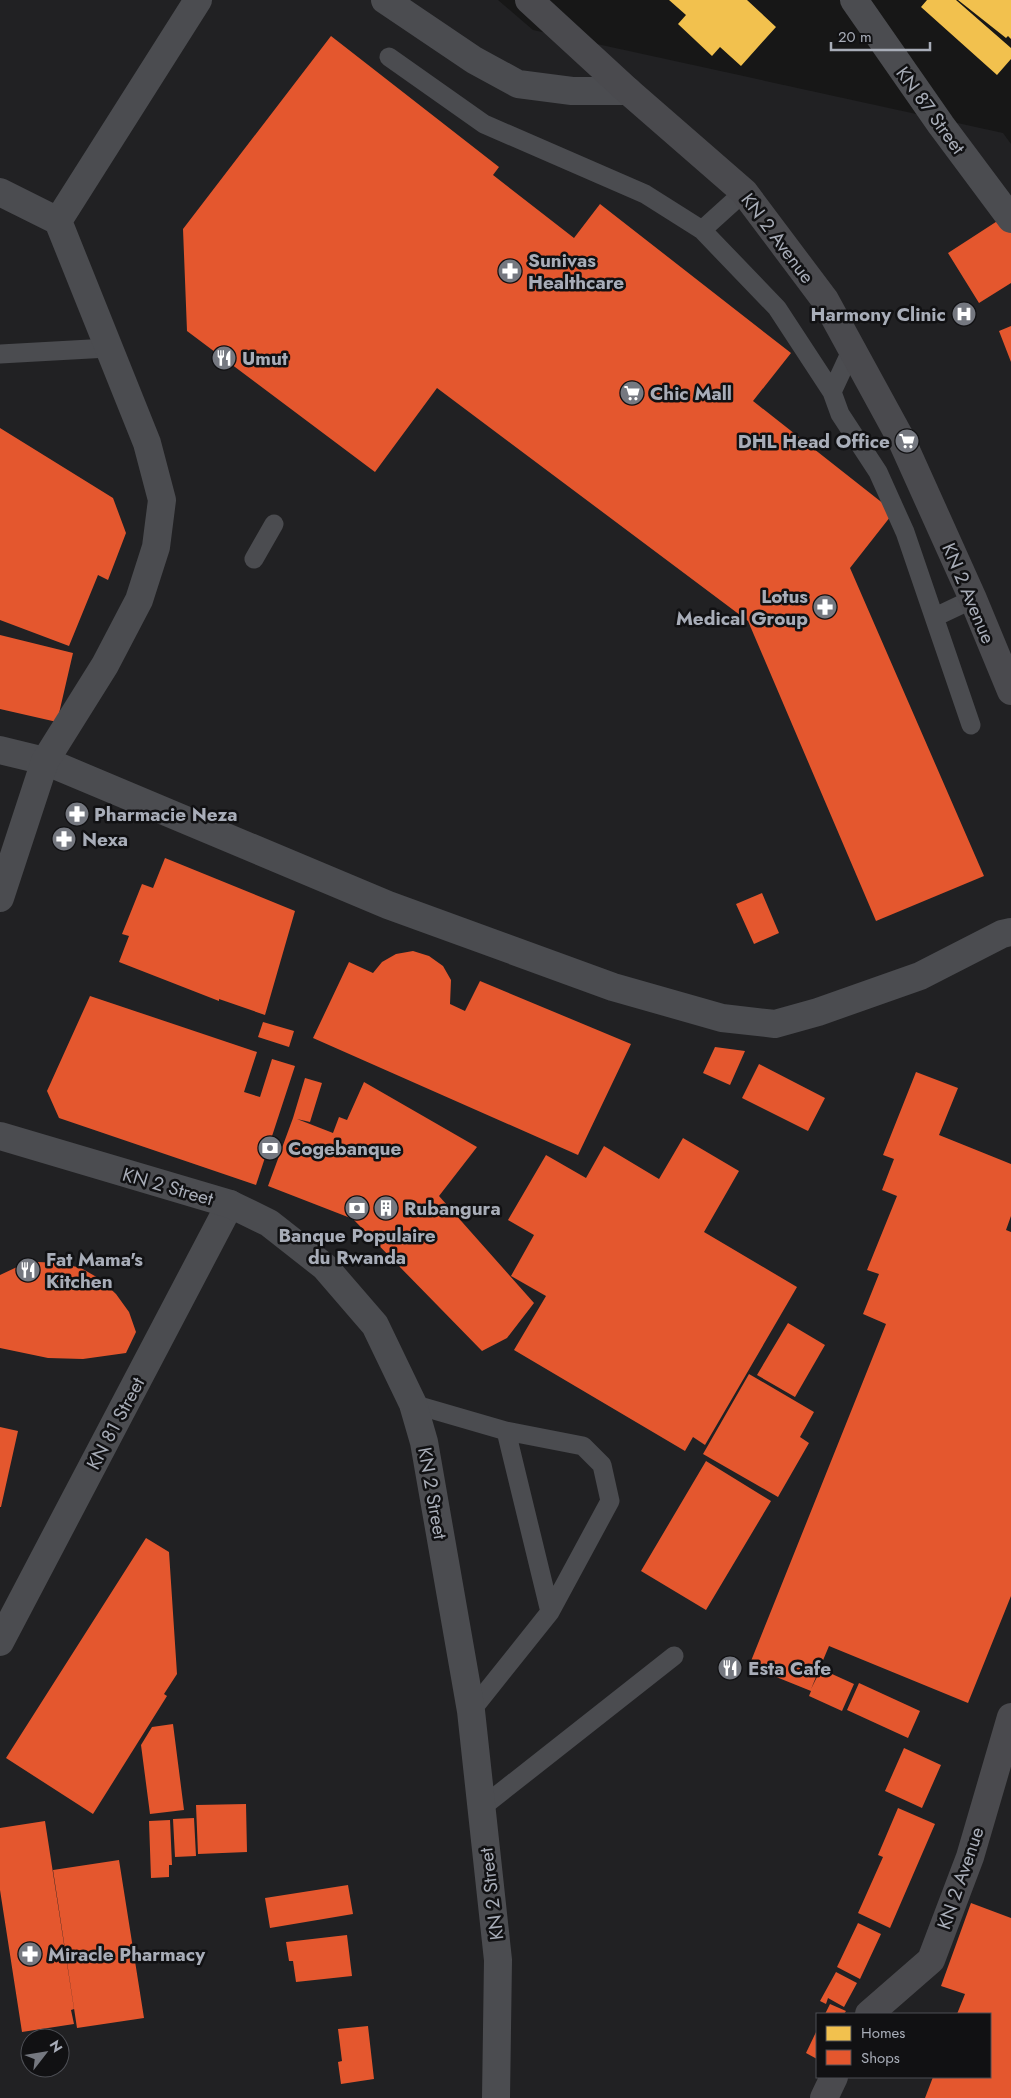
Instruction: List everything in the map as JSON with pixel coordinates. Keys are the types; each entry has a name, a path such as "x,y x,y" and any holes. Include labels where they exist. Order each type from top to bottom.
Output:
{"main road":[{"name":"KN 2 Avenue","path":"529,0 628,92 744,192 825,300 901,439 1011,691"},
{"name":"KN 2 Avenue","path":"870,2013 931,1960 970,1857 1011,1717"},
{"path":"824,2098 834,2078"}],"street":[{"path":"58,221 198,0"},
{"path":"386,0 474,60 518,84 572,90 628,92"},
{"name":"KN 87 Street","path":"854,0 941,125 1011,219"},
{"path":"0,192 58,221 146,444 162,500 156,547 139,600 105,665 45,761 0,898"},
{"path":"0,750 45,761 388,905 613,987 722,1018 775,1024 818,1012 920,976 1002,934 1011,932"},
{"name":"KN 2 Street","path":"0,1136 230,1204 270,1223 324,1267 375,1325 413,1404 424,1442 471,1711 498,1960 496,2098"},
{"name":"KN 81 Street","path":"0,1642 230,1204"}],"lane":[{"path":"389,57 484,124 645,194 702,230 777,308 832,392 840,414 878,472 905,532 971,725"},
{"path":"702,230 744,192"},
{"path":"0,354 108,348"},
{"path":"832,392 852,349"},
{"path":"254,560 274,524"},
{"path":"935,617 972,599"},
{"path":"413,1404 506,1431 583,1446 602,1465 610,1501 550,1612 471,1711"},
{"path":"506,1431 550,1612"},
{"path":"481,1808 674,1656"}],"shaded area":[{"path":"0,0 498,0 533,30 1003,133 1011,144 1011,2098 0,2098"}],"building: Homes":[{"path":"669,0 747,0 776,27 741,66 720,47 712,56 678,24 686,15"},
{"path":"927,0 956,0 1011,48 1011,59 997,75 921,7"},
{"path":"958,0 1011,0 1011,39 1008,36 1006,38"}],"building: Shops":[{"path":"331,36 499,167 493,175 574,238 600,204 791,353 753,401 894,512 850,568 984,876 876,921 748,621 437,388 375,472 187,331 183,229"},
{"path":"1002,218 1011,232 1011,283 979,303 948,253"},
{"path":"1011,326 1011,362 999,331"},
{"path":"0,428 113,498 126,533 108,580 98,575 69,646 0,620"},
{"path":"0,635 73,653 57,722 0,709"},
{"path":"165,858 295,911 265,1015 219,999 219,1001 119,962 129,936 122,934 142,884 153,888"},
{"path":"762,893 779,933 754,944 736,904"},
{"path":"413,951 429,956 443,966 451,980 450,1004 465,1011 480,981 631,1044 578,1155 313,1038 349,962 373,973 382,962 396,954"},
{"path":"90,996 257,1052 244,1092 260,1097 272,1059 295,1066 256,1185 59,1118 47,1091"},
{"path":"263,1022 294,1031 289,1047 258,1037"},
{"path":"715,1047 745,1051 730,1085 703,1073"},
{"path":"759,1064 825,1098 808,1131 742,1098"},
{"path":"916,1072 958,1088 939,1135 1011,1164 1011,1216 1006,1230 1011,1232 1011,1596 968,1703 829,1646 811,1689 821,1669 854,1684 842,1711 809,1696 811,1691 749,1666 886,1324 863,1314 879,1274 867,1270 897,1196 882,1190 894,1159 883,1155"},
{"name":"Rubangura","path":"305,1078 322,1083 310,1122 297,1119 333,1133 339,1117 347,1120 364,1082 477,1147 439,1196 534,1303 507,1338 482,1351 353,1219 268,1186 293,1118"},
{"path":"683,1138 739,1171 704,1232 797,1287 705,1445 693,1437 685,1451 514,1350 546,1296 511,1276 534,1235 508,1220 546,1155 586,1178 604,1146 659,1179"},
{"path":"38,1262 60,1263 81,1268 100,1279 116,1294 129,1312 136,1332 126,1353 83,1359 48,1358 0,1348 0,1275 17,1267"},
{"path":"788,1323 825,1345 795,1397 757,1375"},
{"path":"749,1374 814,1412 800,1437 809,1443 778,1497 703,1454"},
{"path":"0,1427 18,1431 1,1507 0,1507"},
{"path":"706,1461 771,1501 706,1610 641,1571"},
{"path":"146,1538 169,1552 177,1674 164,1694 167,1696 93,1814 6,1758"},
{"path":"859,1683 920,1711 908,1738 847,1710"},
{"path":"173,1724 184,1810 150,1814 141,1745 152,1727"},
{"path":"904,1748 941,1765 922,1808 885,1791"},
{"path":"246,1804 247,1852 198,1854 196,1805"},
{"path":"898,1808 935,1824 890,1928 858,1913 883,1857 878,1855"},
{"path":"194,1818 196,1856 175,1857 173,1819"},
{"path":"170,1820 172,1865 169,1865 169,1877 151,1878 149,1821"},
{"path":"45,1821 74,2009 71,2010 74,2024 48,2028 21,2028 0,1890 0,1828"},
{"path":"119,1860 144,2018 77,2028 53,1870"},
{"path":"348,1885 353,1914 270,1928 265,1898"},
{"path":"971,1903 1011,1918 1011,2098 925,2098 933,2078 991,2078 991,2013 957,2013 965,1994 941,1986"},
{"path":"858,1923 881,1934 860,1979 837,1967"},
{"path":"347,1935 352,1976 296,1982 293,1961 289,1961 286,1942"},
{"path":"836,1972 857,1983 844,2007 828,1998 826,2004 820,2001"},
{"path":"830,2004 846,2011 845,2013 826,2013"},
{"path":"368,2026 374,2079 341,2084 338,2062 342,2061 338,2029"},
{"path":"816,2032 816,2058 806,2053"}],"place":[{"name":"Sunivas Healthcare","path":"510,271"},
{"name":"Harmony Clinic","path":"964,314"},
{"name":"Umut","path":"224,358"},
{"name":"Chic Mall","path":"632,393"},
{"name":"DHL Head Office","path":"907,441"},
{"name":"Lotus Medical Group","path":"825,607"},
{"name":"Pharmacie Neza","path":"77,814"},
{"name":"Nexa","path":"64,839"},
{"name":"Cogebanque","path":"270,1148"},
{"name":"Banque Populaire du Rwanda","path":"357,1208"},
{"name":"Rubangura","path":"386,1208"},
{"name":"Fat Mama's Kitchen","path":"28,1270"},
{"name":"Esta Cafe","path":"730,1668"},
{"name":"Miracle Pharmacy","path":"30,1954"}]}
